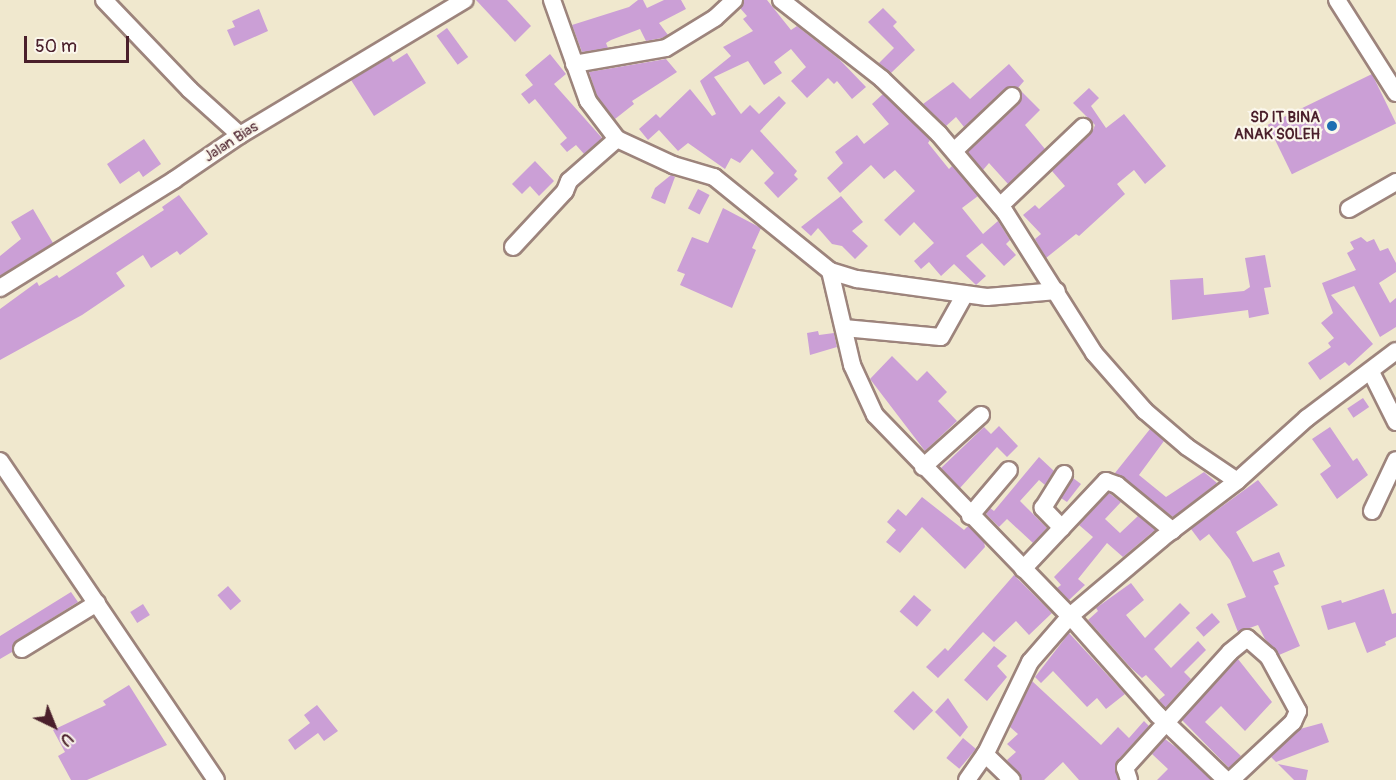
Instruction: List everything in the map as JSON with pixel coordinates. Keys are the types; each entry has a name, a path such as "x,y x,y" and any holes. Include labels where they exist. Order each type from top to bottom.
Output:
{"street":[{"path":"104,0 190,90 240,135"},
{"name":"Jalan Bias","path":"0,288 174,180 240,135 465,0"},
{"path":"552,0 588,101 617,139 673,165 714,177 830,271 857,279 987,297 1057,291"},
{"path":"574,64 666,48 715,18 734,0"},
{"path":"782,0 882,79 954,151 1000,206 1057,291 1094,353 1145,411 1187,447 1237,481"},
{"path":"1338,0 1396,93"},
{"path":"954,151 1012,96"},
{"path":"1000,206 1083,127"},
{"path":"513,247 563,193 569,181 617,139"},
{"path":"1349,209 1396,182"},
{"path":"830,271 852,365 875,415 970,516 1070,616 1167,724 1226,780"},
{"path":"844,328 941,337 964,294"},
{"path":"968,780 985,754 1030,662 1070,616 1237,481 1306,418 1371,372 1396,351"},
{"path":"1371,372 1396,422"},
{"path":"923,467 981,415"},
{"path":"0,460 216,780"},
{"path":"1372,511 1396,460"},
{"path":"970,516 1009,470"},
{"path":"1062,528 1043,508 1064,474"},
{"path":"1023,569 1106,481 1117,485 1173,531"},
{"path":"25,653 100,607"},
{"path":"1129,780 1125,768 1230,652 1241,641 1252,640 1268,656 1298,711 1293,722 1231,780"},
{"path":"985,754 1012,780"}],"building":[{"path":"476,0 507,0 531,26 515,42"},
{"path":"638,0 643,0 647,8 664,0 681,0 686,9 659,23 668,35 662,38 646,41 640,29 611,40 606,43 608,48 582,52 572,25 629,7"},
{"path":"744,0 767,0 791,30 797,26 839,59 866,87 852,99 837,81 834,84 828,78 807,98 791,81 806,67 791,49 774,62 782,73 764,85 748,61 714,77 741,114 750,105 759,114 779,96 786,103 760,131 797,171 794,175 798,179 778,198 764,183 774,173 752,149 740,163 731,158 725,169 688,143 678,151 659,130 648,140 639,129 656,114 660,118 690,89 712,116 716,114 700,81 731,56 723,47 753,31 743,19 747,16 740,8"},
{"path":"883,8 897,22 893,26 915,50 891,73 879,63 894,48 868,22"},
{"path":"259,9 268,31 234,46 227,30 235,27 232,21"},
{"path":"447,28 468,57 458,65 436,36"},
{"path":"407,53 426,83 374,116 351,80 390,57 393,62"},
{"path":"550,54 566,74 554,84 602,138 584,154 576,145 567,152 560,144 567,138 535,99 529,104 521,94 533,85 525,75"},
{"path":"666,59 677,72 632,101 634,104 615,119 597,96 589,72"},
{"path":"1009,64 1024,81 1018,88 1005,88 964,127 956,117 946,126 923,104 953,82 970,99"},
{"name":"SD IT BINA ANAK SOLEH","path":"1372,74 1396,123 1292,174 1268,125"},
{"path":"1089,88 1099,98 1091,106 1106,128 1124,114 1166,166 1145,184 1134,170 1117,184 1125,194 1079,236 1076,234 1046,258 1035,239 1041,234 1023,215 1035,205 1039,209 1065,186 1052,171 1093,130 1095,125 1073,103"},
{"path":"1020,90 1040,110 1025,125 1045,149 1008,184 989,163 983,170 968,152 1019,104"},
{"path":"883,94 930,140 928,143 949,169 952,166 978,196 962,208 983,234 998,221 1010,240 1006,244 1016,255 1004,266 982,243 966,256 986,276 976,285 954,264 941,276 929,262 921,269 914,261 934,243 914,222 900,236 884,220 915,191 895,170 884,179 871,165 840,193 827,178 843,163 835,152 857,135 864,144 889,124 872,104"},
{"path":"144,139 161,164 143,177 139,171 120,184 107,164"},
{"path":"535,161 554,181 539,196 530,186 522,194 512,184"},
{"path":"671,175 675,177 665,204 651,198 655,188"},
{"path":"698,189 710,195 700,215 688,209"},
{"path":"179,195 208,234 180,255 177,251 151,268 143,255 116,273 125,286 82,315 0,360 0,309 37,282 39,286 57,275 59,278 164,210 162,207"},
{"path":"841,196 863,222 852,231 868,246 855,259 842,246 832,244 818,228 811,236 801,227"},
{"path":"723,208 761,228 752,248 756,250 732,308 680,285 685,274 677,271 692,237 708,243"},
{"path":"33,209 53,243 0,276 0,256 21,239 11,222"},
{"path":"1361,237 1367,242 1374,239 1380,251 1388,248 1396,263 1396,272 1379,283 1390,303 1396,298 1396,327 1380,337 1354,286 1331,295 1373,344 1349,366 1345,362 1320,380 1308,363 1331,347 1328,343 1334,338 1321,323 1333,313 1322,283 1356,270 1347,253 1354,249 1350,242"},
{"path":"1265,255 1271,287 1264,288 1269,314 1249,318 1248,310 1172,320 1170,280 1203,278 1204,295 1244,291 1250,287 1245,258"},
{"path":"818,331 819,335 834,333 837,347 810,355 807,333"},
{"path":"892,356 917,381 927,371 947,392 938,401 957,421 925,451 870,379"},
{"path":"1363,398 1369,407 1353,418 1347,409"},
{"path":"999,426 1018,446 1007,457 997,447 960,488 941,468 984,427 991,434"},
{"path":"1330,427 1353,461 1357,458 1368,475 1337,499 1320,474 1331,466 1312,439"},
{"path":"1150,429 1164,441 1139,475 1166,497 1204,472 1217,483 1173,517 1115,473"},
{"path":"1039,457 1054,471 1045,485 1039,480 1020,501 1047,528 1033,543 1007,519 999,527 986,514 990,508 994,511"},
{"path":"1073,478 1081,484 1067,502 1061,498"},
{"path":"1258,480 1278,505 1236,532 1253,562 1279,552 1285,566 1273,571 1279,584 1274,586 1300,646 1279,655 1265,639 1258,625 1238,632 1227,604 1246,597 1230,560 1209,534 1200,541 1191,529"},
{"path":"1109,493 1121,502 1105,519 1120,533 1138,516 1155,530 1123,557 1107,543 1078,579 1085,585 1069,600 1057,588 1061,585 1054,577 1093,537 1079,525"},
{"path":"922,497 964,530 968,526 984,542 985,547 965,569 922,527 900,553 886,542 896,530 887,522 898,509 906,516"},
{"path":"1014,575 1052,613 1029,635 1016,621 994,642 983,632 938,678 926,667 945,648 948,651"},
{"path":"1131,583 1144,600 1126,615 1145,638 1180,603 1190,613 1154,649 1171,668 1198,641 1206,650 1184,672 1191,679 1165,708 1159,700 1165,695 1146,675 1142,678 1130,667 1088,620 1098,611 1096,608"},
{"path":"228,586 241,601 231,610 217,595"},
{"path":"1384,589 1392,614 1396,613 1396,637 1385,642 1386,645 1367,653 1355,622 1328,630 1321,606 1341,600 1342,603"},
{"path":"71,592 78,602 17,640 12,652 0,659 0,636"},
{"path":"914,595 931,610 917,627 900,612"},
{"path":"143,604 150,615 137,623 130,612"},
{"path":"1212,613 1220,622 1204,637 1196,628"},
{"path":"1069,633 1125,694 1106,709 1097,698 1087,707 1053,671 1041,683 1035,677"},
{"path":"994,646 1007,656 997,666 1007,677 987,701 964,680"},
{"path":"1238,659 1272,702 1245,731 1221,706 1205,722 1241,756 1229,768 1182,720"},
{"path":"1032,681 1101,745 1118,727 1129,738 1144,721 1149,726 1117,761 1118,780 1079,780 1063,762 1044,780 1022,780 1007,760 1016,752 1007,744 1018,734 1010,727"},
{"path":"129,685 167,745 87,780 71,780 58,756 65,752 53,730 106,705 103,701"},
{"path":"913,691 933,710 914,731 894,711"},
{"path":"948,698 968,727 960,737 935,712"},
{"path":"317,705 338,731 324,741 318,733 295,750 288,740 310,723 304,715"},
{"path":"1322,723 1329,742 1276,762 1271,757 1300,729"},
{"path":"963,738 976,749 959,769 946,758"},
{"path":"1165,739 1211,780 1157,780 1168,769 1152,754"},
{"path":"1278,764 1308,770 1306,780 1294,780"}],"place":[{"name":"SD IT BINA ANAK SOLEH","path":"1332,126"}]}
